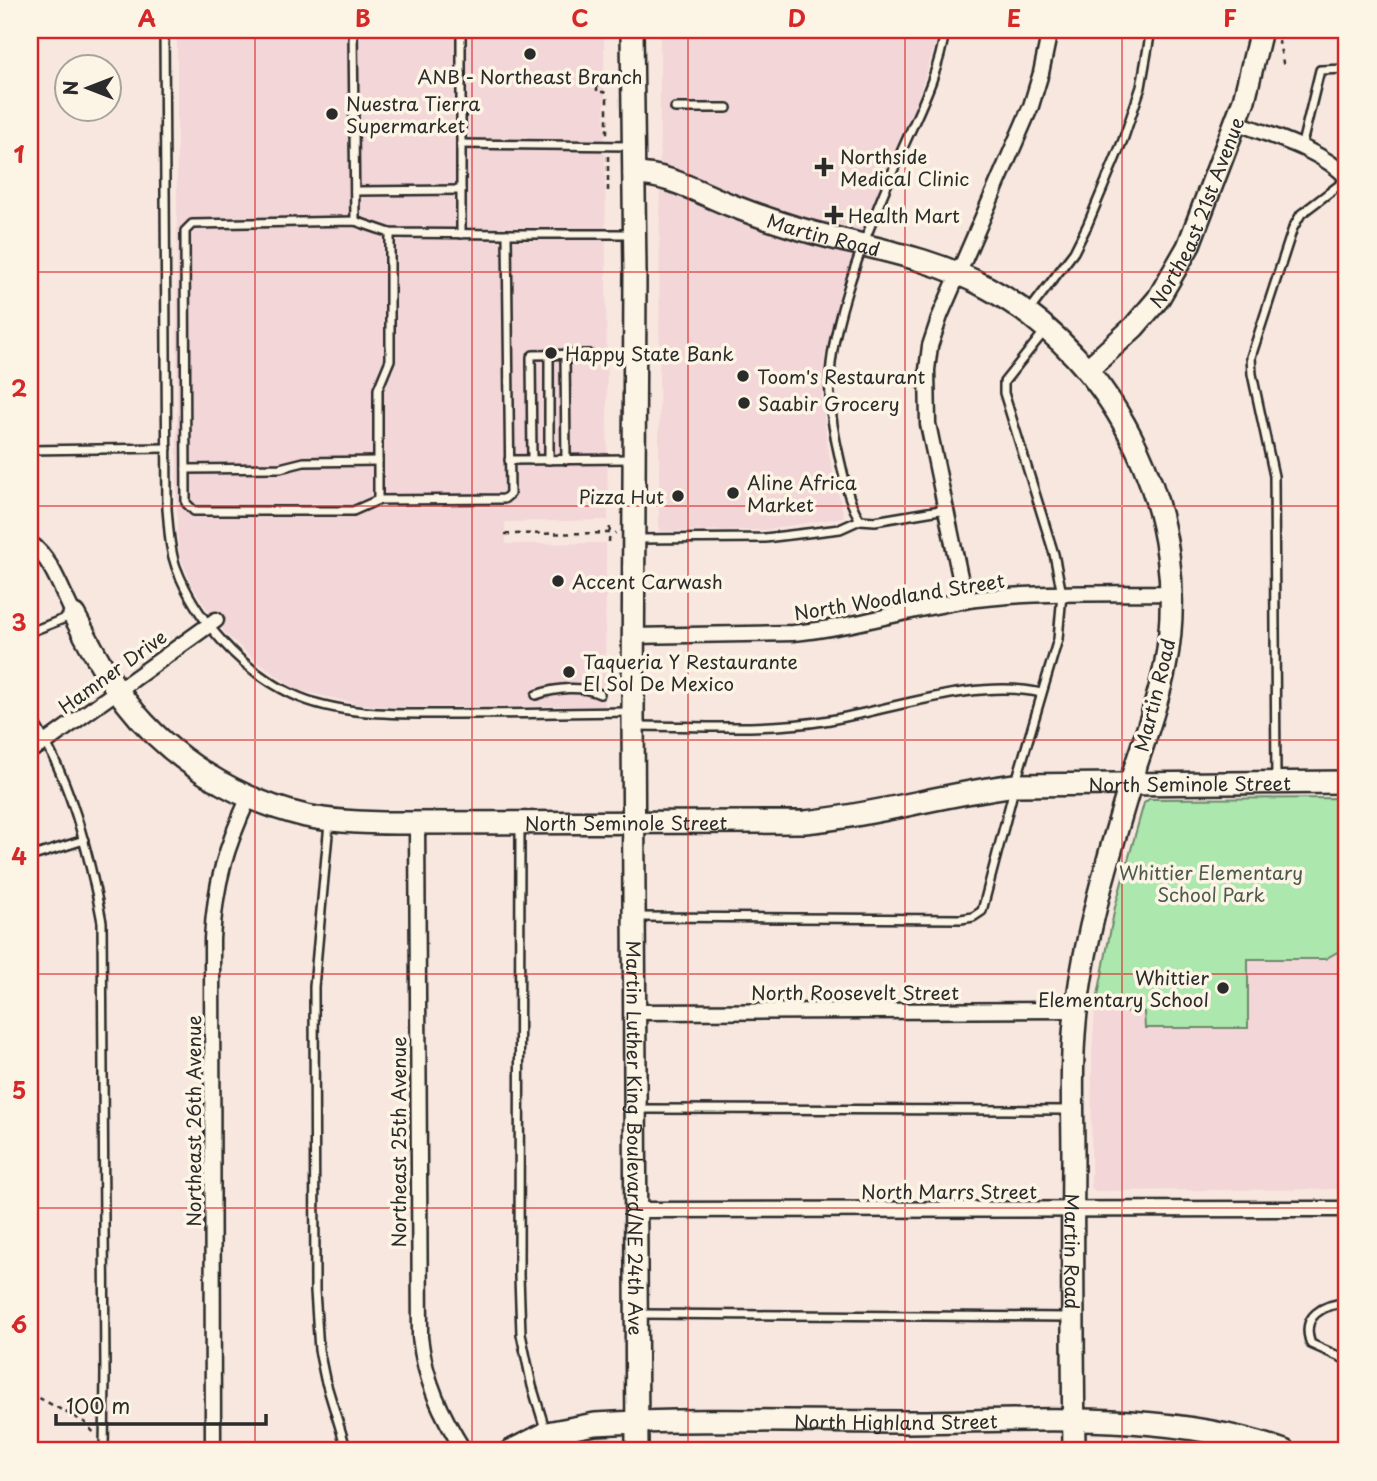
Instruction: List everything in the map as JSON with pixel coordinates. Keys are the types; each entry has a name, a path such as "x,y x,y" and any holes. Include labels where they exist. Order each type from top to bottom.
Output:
{"street":[{"path":"632,30 634,174"},
{"path":"965,601 928,424 927,370 930,346 957,273 1031,106 1050,30"},
{"name":"Northeast 21st Avenue","path":"1087,370 1134,327 1158,299 1174,273 1195,229 1236,122 1254,67 1261,30"},
{"path":"1236,122 1326,160 1347,178"},
{"name":"Martin Road","path":"634,174 659,175 773,221 903,254 957,273 990,289 1047,328 1087,370 1123,422 1150,480 1165,538 1171,593 1168,643 1164,668 1093,915 1076,1010 1072,1210 1074,1451"},
{"name":"Martin Luther King Boulevard/NE 24th Ave","path":"634,174 632,636 637,1451"},
{"name":"North Seminole Street","path":"30,543 37,548 50,569 118,691 147,726 208,775 249,797 287,811 329,820 372,823 805,822 837,819 982,789 1015,785 1347,782"},
{"name":"North Woodland Street","path":"632,636 793,634 819,631 917,608 965,601 1062,594 1171,593"},
{"name":"Hamner Drive","path":"30,751 212,622"},
{"name":"Northeast 26th Avenue","path":"213,1451 212,939 217,882 230,841 249,797"},
{"name":"Northeast 25th Avenue","path":"417,823 419,1325 423,1363 429,1385 464,1451"},
{"name":"North Roosevelt Street","path":"635,1012 1076,1010"},
{"name":"North Marrs Street","path":"635,1210 1347,1209"},
{"name":"North Highland Street","path":"511,1451 547,1433 595,1423 1074,1421 1171,1426 1241,1439 1284,1451"}],"lane":[{"path":"164,30 167,509 171,548 176,567 191,598 252,669 293,695 340,708 394,714 783,725 829,720 932,698 988,690 1021,688 1041,693"},
{"path":"354,30 355,221"},
{"path":"461,30 461,234"},
{"path":"860,520 850,503 836,442 830,395 832,358 843,309 864,245 894,168 922,107 943,46 945,30"},
{"path":"1028,313 1074,252 1087,226 1123,140 1141,87 1151,30"},
{"path":"1301,149 1320,70 1347,69"},
{"path":"675,108 727,108"},
{"path":"461,145 634,146"},
{"path":"1276,783 1274,477 1252,374 1251,357 1293,228 1301,214 1347,178"},
{"path":"355,191 461,190"},
{"path":"507,234 510,494 504,499 378,500 353,511 194,511 186,503 185,231 192,224 355,221 390,233 634,234"},
{"path":"378,500 378,389 390,360 390,233"},
{"path":"634,917 961,919 973,917 982,911 1015,785 1058,639 1062,594 1051,543 1004,393 1004,382 1047,328"},
{"path":"565,354 566,460"},
{"path":"532,460 531,357 589,354"},
{"path":"549,355 549,460"},
{"path":"30,450 167,448"},
{"path":"509,460 634,459"},
{"path":"186,469 281,468 304,463 378,461"},
{"path":"633,536 765,538 841,529 860,520 875,521 946,509"},
{"path":"30,632 74,615"},
{"path":"536,695 558,689 587,689 600,694"},
{"path":"30,716 46,742 83,841 102,922 106,1373 104,1448"},
{"path":"329,820 314,987 315,1291 318,1350 347,1451"},
{"path":"520,823 521,1334 532,1386 547,1433"},
{"path":"30,857 83,841"},
{"path":"634,1109 1073,1110"},
{"path":"1347,1303 1319,1309 1310,1321 1307,1334 1311,1344 1347,1360"},
{"path":"636,1314 1073,1317"}],"path":[{"path":"1281,30 1279,42 1284,68"},
{"path":"609,542 610,524"},
{"path":"505,534 609,533 633,536"},
{"path":"30,1394 84,1422 104,1448"}],"shaded area":[{"path":"177,30 604,30 608,520 505,522 506,544 606,543 605,706 397,707 358,704 297,690 257,662 225,633 205,606 192,585 180,556 177,533"},
{"path":"660,30 937,30 936,43 914,109 864,225 841,289 825,353 822,395 827,446 844,517 764,530 659,531"},
{"name":"Whittier Elementary School","path":"1347,798 1347,1189 1095,1191 1091,1187 1095,1011 1115,907 1144,803 1149,799"},
{"path":"592,1441 606,1441 609,1443 609,1451 550,1451"}],"green space":[{"name":"Whittier Elementary School Park","path":"1347,798 1347,950 1341,950 1325,959 1248,959 1248,1028 1145,1028 1144,1012 1095,1011 1115,907 1144,803 1149,799"}],"place":[{"name":"ANB - Northeast Branch","path":"530,54"},
{"name":"Nuestra Tierra Supermarket","path":"332,114"},
{"name":"Northside Medical Clinic","path":"824,167"},
{"name":"Health Mart","path":"834,215"},
{"name":"Happy State Bank","path":"551,353"},
{"name":"Toom's Restaurant","path":"743,376"},
{"name":"Saabir Grocery","path":"744,403"},
{"name":"Aline Africa Market","path":"733,493"},
{"name":"Pizza Hut","path":"678,496"},
{"name":"Accent Carwash","path":"558,581"},
{"name":"Taqueria Y Restaurante El Sol De Mexico","path":"569,672"},
{"name":"Whittier Elementary School","path":"1223,988"}]}
